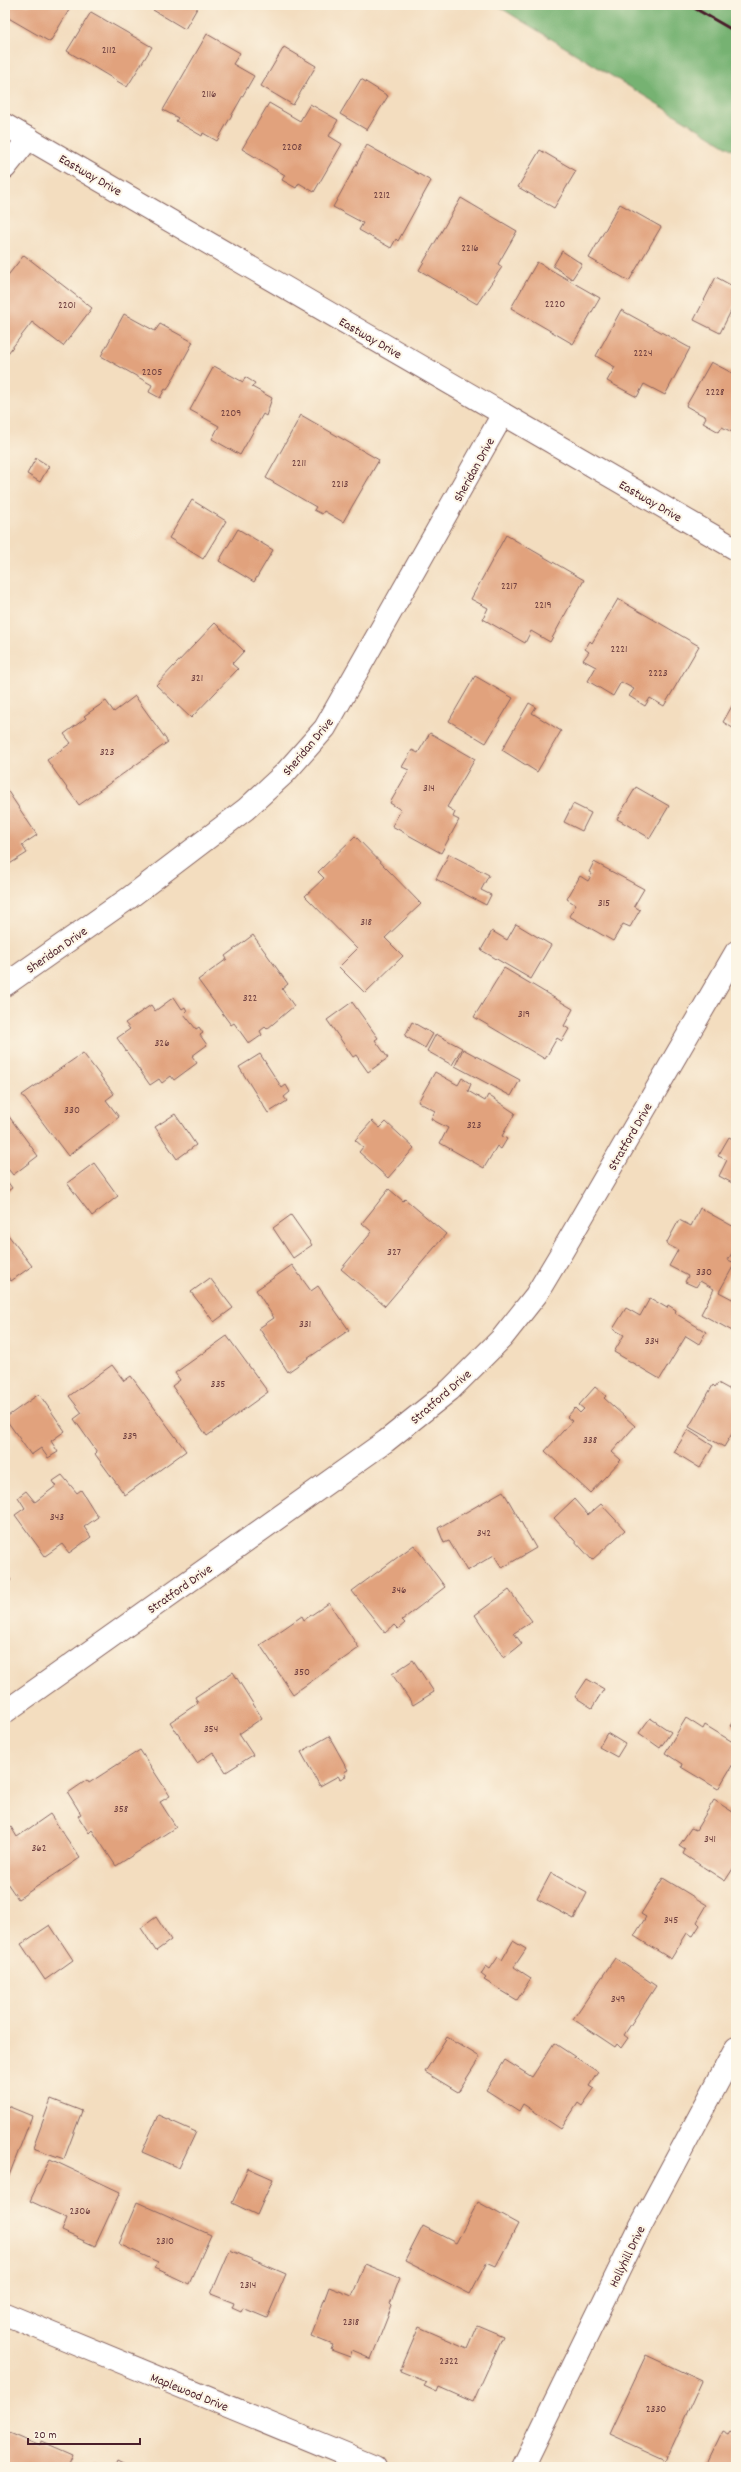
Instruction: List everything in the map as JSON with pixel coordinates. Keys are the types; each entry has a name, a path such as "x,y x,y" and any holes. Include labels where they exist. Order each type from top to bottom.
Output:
{"street":[{"name":"Eastway Drive","path":"5,125 736,549"},
{"path":"5,168 29,138"},
{"name":"Sheridan Drive","path":"5,985 129,898 246,809 285,773 329,721 503,414"},
{"name":"Stratford Drive","path":"5,1712 386,1441 450,1390 502,1338 536,1295 736,952"},
{"name":"Hollyhill Drive","path":"523,2467 640,2227 736,2048"},
{"name":"Maplewood Drive","path":"5,2314 375,2467"}],"green space":[{"path":"496,5 736,5 736,152"}],"building":[{"path":"9,5 72,5 50,42 5,16"},
{"path":"155,5 199,5 185,29 153,10"},
{"path":"91,12 152,47 127,87 67,51"},
{"path":"207,34 240,53 233,64 254,76 217,141 203,133 202,136 176,121 178,118 163,110"},
{"path":"284,47 316,66 293,105 261,86"},
{"path":"361,79 388,96 367,130 340,114"},
{"path":"269,103 300,121 310,104 338,120 329,136 342,144 314,192 299,183 296,188 282,180 285,175 242,149"},
{"path":"367,145 431,181 398,241 396,239 391,248 359,230 363,223 333,207"},
{"path":"540,150 576,171 554,208 518,187"},
{"path":"461,198 517,231 498,264 502,267 477,304 419,270"},
{"path":"620,204 661,227 629,281 589,258"},
{"path":"562,251 582,264 572,279 553,266"},
{"path":"24,255 92,308 63,346 32,322 5,357 5,279"},
{"path":"537,262 600,298 573,344 511,308"},
{"path":"716,277 736,288 736,301 720,333 694,320"},
{"path":"621,310 690,348 665,395 644,384 637,397 607,381 615,367 596,356"},
{"path":"124,314 155,331 160,324 193,342 167,390 165,389 160,398 149,392 152,385 101,356"},
{"path":"711,362 736,375 736,434 722,427 719,432 703,423 706,417 686,406"},
{"path":"214,366 243,382 245,377 255,383 252,387 272,398 266,416 263,414 240,455 212,439 219,426 190,410"},
{"path":"301,415 379,460 343,522 324,511 322,514 314,510 316,507 266,478"},
{"path":"36,458 49,466 40,482 27,474"},
{"path":"192,500 226,521 203,559 169,538"},
{"path":"238,529 273,550 254,582 219,561"},
{"path":"506,535 584,580 550,642 531,631 525,643 483,619 488,608 471,599"},
{"path":"618,599 699,646 664,706 650,698 645,706 629,696 634,689 621,682 613,696 588,681 596,667 583,660 589,652 585,649 590,641 592,643"},
{"path":"215,623 244,651 232,664 238,669 191,718 156,685"},
{"path":"475,676 513,698 486,743 449,721"},
{"path":"135,696 168,742 79,805 47,760 71,743 64,734 86,718 84,716 106,701 114,712"},
{"path":"736,699 736,730 723,722"},
{"path":"529,703 536,707 532,713 561,731 537,772 502,750"},
{"path":"430,733 475,759 447,807 455,812 453,817 459,820 441,853 392,826 401,810 390,803 409,770 402,767 412,750 418,753"},
{"path":"5,787 37,835 22,845 27,853 8,865 5,860"},
{"path":"636,787 669,806 650,838 617,819"},
{"path":"573,804 591,813 582,831 564,822"},
{"path":"355,836 421,904 385,938 403,956 365,993 339,967 357,949 305,896 324,878 318,872"},
{"path":"449,854 489,875 481,890 491,895 486,905 436,879"},
{"path":"594,862 644,889 634,906 640,910 630,927 623,924 613,941 569,916 576,905 567,899 580,876 588,881 592,874 589,872"},
{"path":"516,924 551,945 531,979 481,950 492,931 507,940"},
{"path":"253,935 288,984 282,989 294,1006 267,1029 265,1027 260,1031 262,1035 249,1044 234,1023 231,1025 198,980 227,959 225,956"},
{"path":"504,968 573,1009 564,1026 569,1029 562,1041 557,1038 545,1059 474,1017"},
{"path":"174,997 182,1009 185,1007 187,1011 184,1014 196,1029 199,1027 203,1033 200,1035 207,1045 192,1056 197,1063 174,1080 171,1076 162,1083 159,1079 150,1085 117,1038 130,1029 125,1023 151,1005 155,1011"},
{"path":"352,1002 378,1038 375,1040 388,1058 368,1072 356,1055 353,1057 327,1020"},
{"path":"412,1022 433,1034 425,1048 405,1036"},
{"path":"436,1034 462,1048 452,1065 427,1051"},
{"path":"463,1049 520,1080 511,1096 455,1066"},
{"path":"83,1053 114,1094 106,1100 119,1117 68,1156 22,1095"},
{"path":"260,1054 282,1088 286,1085 290,1092 284,1097 287,1101 268,1113 239,1067"},
{"path":"435,1072 458,1085 462,1078 471,1084 468,1091 485,1101 488,1095 515,1113 502,1136 507,1139 501,1149 497,1146 484,1168 440,1143 448,1128 431,1119 435,1111 418,1102"},
{"path":"5,1111 38,1156 13,1175 8,1169 5,1171"},
{"path":"175,1114 196,1145 177,1159 155,1127"},
{"path":"372,1121 380,1128 386,1122 414,1148 388,1178 359,1152 363,1147 355,1140"},
{"path":"729,1137 736,1141 736,1185 719,1176 727,1160 718,1156"},
{"path":"94,1163 118,1196 92,1216 67,1183"},
{"path":"5,1178 12,1188 5,1193"},
{"path":"389,1189 403,1201 405,1199 446,1234 385,1306 341,1269 372,1232 362,1223"},
{"path":"700,1208 736,1228 736,1246 728,1260 735,1263 719,1292 736,1301 736,1333 701,1314 714,1289 700,1281 696,1287 685,1282 688,1276 669,1266 678,1250 666,1244 679,1220 691,1226"},
{"path":"291,1215 312,1245 293,1258 273,1228"},
{"path":"5,1231 32,1266 11,1281 5,1273"},
{"path":"292,1265 311,1291 318,1286 349,1330 288,1372 259,1328 274,1318 256,1290"},
{"path":"210,1278 233,1308 214,1322 191,1292"},
{"path":"650,1298 667,1308 668,1305 676,1310 675,1313 706,1332 699,1344 686,1336 660,1379 614,1352 624,1335 613,1329 626,1308 640,1316"},
{"path":"227,1336 268,1392 207,1436 172,1386 180,1380 175,1373"},
{"path":"112,1365 124,1381 131,1376 186,1451 125,1495 95,1454 97,1452 74,1419 82,1413 69,1396"},
{"path":"718,1383 736,1393 736,1427 724,1447 689,1427 713,1385 715,1387"},
{"path":"595,1387 606,1396 604,1398 635,1426 612,1452 621,1460 590,1493 545,1451 572,1421 567,1417 575,1408 580,1413 584,1409 579,1405"},
{"path":"39,1394 65,1431 51,1441 58,1452 48,1458 41,1448 31,1455 5,1418"},
{"path":"688,1430 713,1446 700,1468 674,1452"},
{"path":"62,1475 77,1493 81,1490 98,1517 84,1527 91,1537 69,1553 62,1544 45,1556 15,1515 25,1508 18,1497 26,1491 35,1502 56,1486 53,1481"},
{"path":"503,1491 536,1548 502,1568 494,1555 467,1571 449,1541 444,1543 438,1528"},
{"path":"574,1499 588,1515 601,1504 625,1530 592,1560 554,1518"},
{"path":"414,1545 445,1587 402,1620 405,1623 398,1629 394,1625 385,1633 352,1591"},
{"path":"5,1573 11,1580 5,1585"},
{"path":"509,1590 532,1621 514,1633 522,1644 504,1658 475,1615"},
{"path":"329,1603 359,1648 293,1694 260,1645 302,1616 304,1620"},
{"path":"413,1660 434,1692 413,1705 392,1674"},
{"path":"233,1672 262,1718 239,1734 253,1755 226,1772 213,1752 197,1763 170,1722 198,1703 195,1697"},
{"path":"587,1679 604,1689 592,1708 575,1697"},
{"path":"650,1718 671,1732 660,1748 639,1733"},
{"path":"686,1718 703,1729 705,1725 736,1744 736,1759 718,1789 681,1767 682,1764 665,1753"},
{"path":"736,1718 736,1729 731,1726"},
{"path":"607,1733 625,1744 617,1757 599,1747"},
{"path":"329,1736 348,1770 344,1772 346,1776 340,1779 338,1776 320,1786 301,1752"},
{"path":"140,1750 170,1796 160,1802 176,1827 116,1866 92,1830 89,1833 78,1816 81,1814 68,1793 87,1780 89,1783"},
{"path":"714,1800 736,1814 736,1864 725,1881 683,1854 685,1850 679,1846 691,1828 696,1830"},
{"path":"50,1814 80,1858 18,1899 5,1880 5,1831 11,1827 17,1837"},
{"path":"551,1873 587,1893 574,1919 537,1899"},
{"path":"663,1878 707,1905 697,1922 700,1925 693,1936 687,1933 671,1959 634,1936 646,1917 641,1914"},
{"path":"156,1917 171,1940 156,1951 141,1928"},
{"path":"50,1925 73,1960 45,1980 21,1944"},
{"path":"513,1941 526,1949 514,1967 531,1978 517,2000 484,1980 486,1978 481,1974 486,1966 490,1969 498,1957 502,1960"},
{"path":"615,1958 656,1986 624,2035 628,2038 621,2048 617,2044 615,2047 573,2019"},
{"path":"447,2037 480,2057 458,2092 425,2072"},
{"path":"554,2043 598,2072 589,2086 594,2089 582,2106 578,2103 561,2129 523,2104 519,2111 486,2090 505,2060 532,2077"},
{"path":"51,2099 82,2111 64,2159 33,2148"},
{"path":"5,2105 32,2116 5,2186"},
{"path":"158,2115 196,2132 179,2168 142,2152"},
{"path":"50,2159 120,2192 95,2246 62,2231 67,2218 30,2201"},
{"path":"248,2168 273,2179 257,2215 232,2203"},
{"path":"137,2202 211,2235 189,2284 155,2268 158,2262 119,2244"},
{"path":"478,2202 518,2224 496,2266 487,2262 470,2294 405,2261 423,2226 456,2243"},
{"path":"230,2250 286,2274 267,2318 243,2308 241,2312 232,2308 234,2303 211,2294"},
{"path":"365,2264 400,2278 390,2304 392,2306 371,2359 352,2351 350,2357 331,2350 333,2345 311,2336 329,2287 352,2296"},
{"path":"477,2325 503,2336 473,2402 439,2387 437,2392 424,2386 427,2382 400,2371 419,2327 467,2348"},
{"path":"646,2355 702,2381 666,2460 609,2434"},
{"path":"5,2431 40,2446 41,2441 73,2455 68,2467 5,2467"},
{"path":"722,2432 728,2435 730,2432 736,2435 736,2467 705,2467"},
{"path":"117,2462 127,2467 115,2467"},
{"path":"95,2463 102,2467 93,2467"}],"railway":[{"path":"689,5 736,32"},
{"path":"731,5 736,8"}]}
